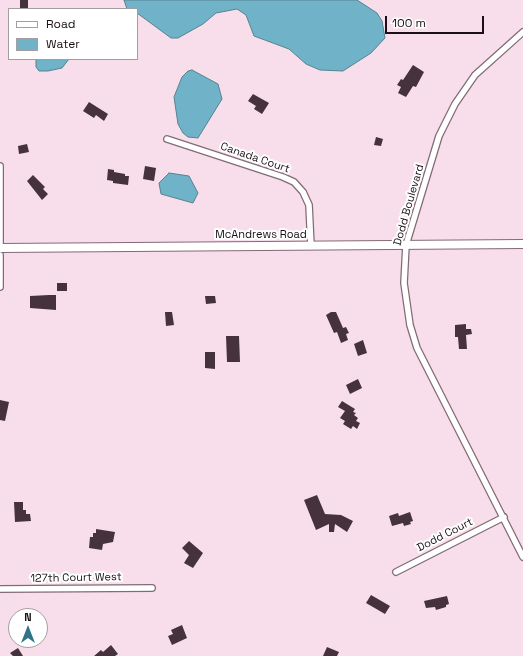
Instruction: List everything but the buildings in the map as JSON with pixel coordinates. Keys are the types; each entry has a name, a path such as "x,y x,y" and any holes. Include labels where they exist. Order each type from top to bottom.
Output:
{"main road":[{"name":"McAndrews Road","path":"0,248 523,244"}],"street":[{"name":"Dodd Boulevard","path":"523,32 475,75 455,104 439,136 406,245 404,276 406,301 417,348 523,557"},
{"name":"Canada Court","path":"167,139 283,177 294,182 303,192 309,205 311,246"},
{"path":"0,166 0,248"},
{"path":"0,255 0,287"},
{"name":"Dodd Court","path":"396,572 504,517"},
{"name":"127th Court West","path":"0,589 152,588"}],"water":[{"path":"124,0 357,0 377,13 382,21 385,38 371,53 343,71 320,70 306,64 289,49 254,36 246,15 237,9 216,13 203,24 178,38 171,38 138,14 138,8 127,8"},
{"path":"36,60 68,60 62,68 39,71 36,67"},
{"path":"192,70 218,84 222,99 198,138 188,137 183,133 178,124 174,97 182,77 188,71"},
{"path":"169,173 189,176 198,193 193,203 161,194 159,183"}]}
